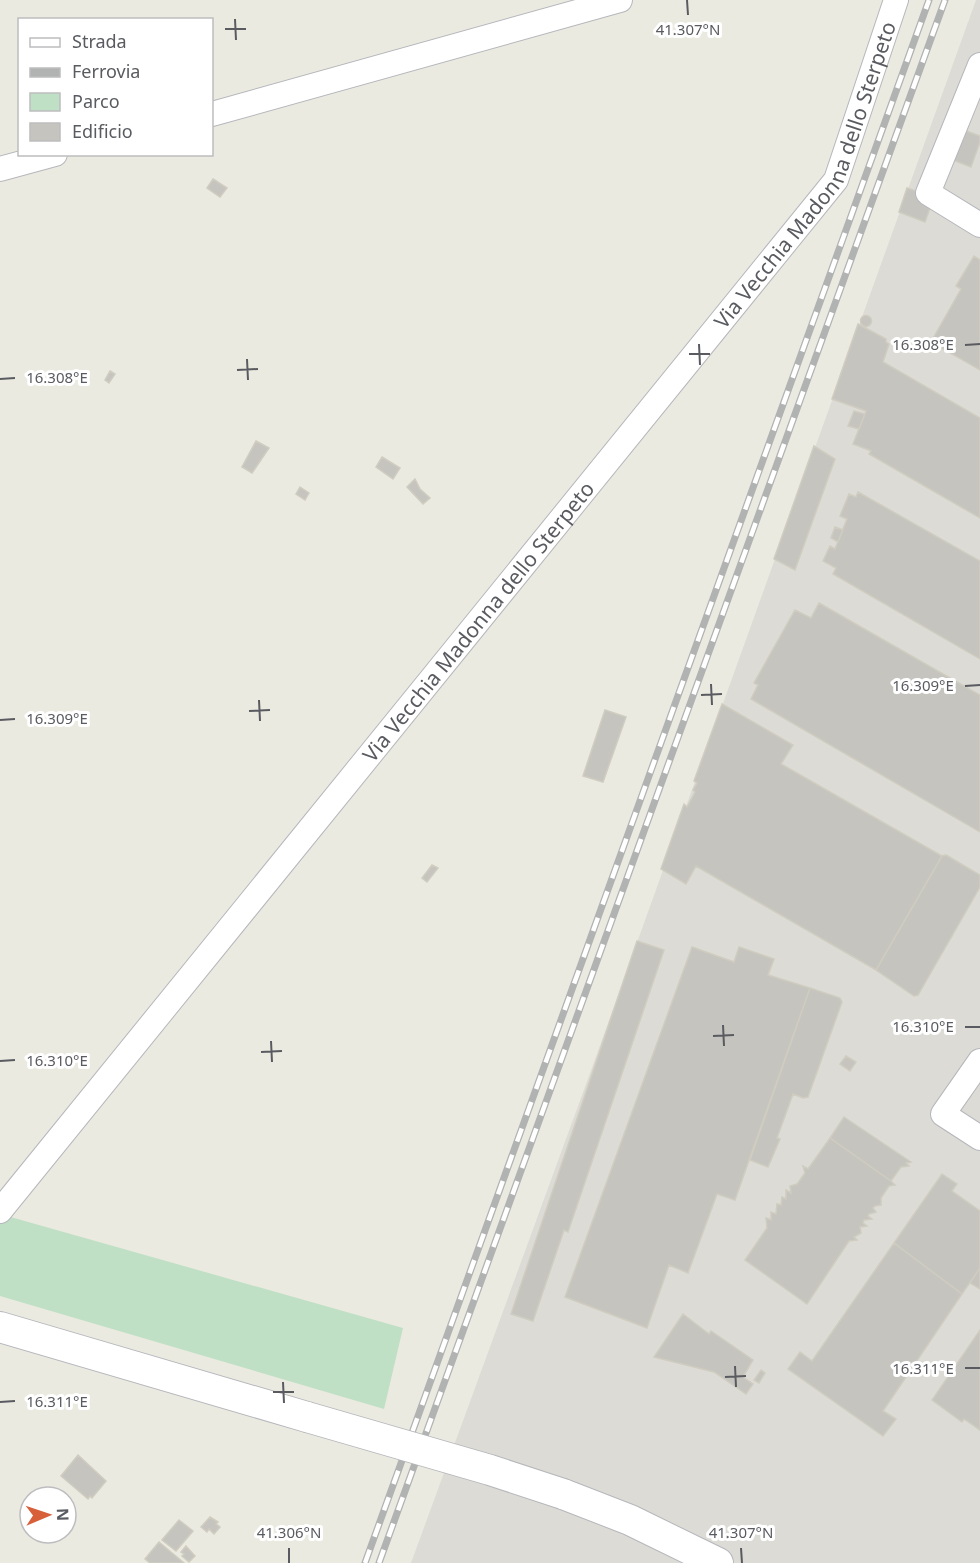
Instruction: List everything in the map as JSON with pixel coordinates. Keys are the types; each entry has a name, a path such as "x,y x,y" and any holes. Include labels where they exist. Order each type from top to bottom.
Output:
{"street":[{"path":"213,114 620,0"},
{"name":"Via Vecchia Madonna dello Sterpeto","path":"0,1211 836,180 896,0"},
{"path":"980,65 928,193 980,225"},
{"path":"0,169 48,156"},
{"path":"980,1060 943,1114 980,1138"},
{"path":"0,1327 490,1470 563,1494 646,1528 718,1563"}],"shaded area":[{"path":"976,0 980,0 980,1563 411,1563 589,1076"}],"green space":[{"path":"0,1214 403,1328 384,1409 0,1296"}],"building":[{"path":"964,130 980,136 971,167 953,160"},
{"path":"213,179 227,188 220,197 207,188"},
{"path":"907,188 934,197 925,222 899,212"},
{"path":"974,256 980,260 980,370 931,342 961,289 956,286"},
{"path":"866,315 872,321 866,327 860,321"},
{"path":"858,324 886,339 889,344 883,362 980,418 980,518 869,454 871,451 853,444 866,411 832,399"},
{"path":"110,371 115,374 109,383 105,380"},
{"path":"854,411 865,414 859,429 848,426"},
{"path":"256,441 269,448 252,473 242,467"},
{"path":"814,446 835,459 795,570 774,559"},
{"path":"382,457 400,468 393,479 376,467"},
{"path":"415,479 420,489 430,498 423,504 407,487"},
{"path":"300,487 309,493 305,500 296,494"},
{"path":"858,492 980,561 980,659 833,574 836,568 823,561 830,546 835,549 847,519 840,516 849,494 856,497"},
{"path":"835,527 843,530 838,542 831,538"},
{"path":"819,603 980,695 980,832 751,699 758,685 754,683 795,610 811,618"},
{"path":"722,704 793,745 781,764 942,856 876,970 696,866 686,884 661,869 684,804 687,807 695,792 693,790 697,783 694,781"},
{"path":"605,710 626,717 603,782 583,776"},
{"path":"946,855 980,875 980,887 918,995 914,996 876,970 942,856"},
{"path":"432,865 438,868 427,882 422,878"},
{"path":"637,941 664,950 568,1232 564,1230 533,1321 511,1314"},
{"path":"692,947 734,962 739,947 774,959 768,975 810,988 735,1200 717,1194 688,1273 669,1265 647,1328 565,1297"},
{"path":"810,988 840,998 842,1002 808,1097 803,1098 793,1094 777,1138 780,1139 768,1167 750,1160"},
{"path":"846,1056 856,1062 850,1071 840,1064"},
{"path":"844,1117 911,1162 906,1163 909,1166 901,1167 891,1181 830,1138"},
{"path":"830,1138 895,1185 889,1186 881,1198 881,1205 873,1208 876,1212 869,1214 868,1216 872,1219 864,1220 863,1223 867,1226 860,1227 861,1233 854,1237 857,1240 849,1241 807,1304 745,1260 767,1228 766,1218 771,1220 771,1212 776,1214 777,1204 781,1205 782,1197 786,1199 786,1190 791,1193 790,1186 797,1184 805,1173 803,1166 808,1169"},
{"path":"942,1174 957,1184 952,1191 980,1211 980,1268 962,1294 894,1243"},
{"path":"894,1243 962,1294 883,1411 896,1419 883,1436 788,1369 800,1352 812,1361"},
{"path":"980,1268 980,1289 970,1283"},
{"path":"683,1314 709,1334 711,1331 753,1360 743,1377 753,1384 746,1394 714,1372 654,1357"},
{"path":"980,1330 980,1430 964,1419 962,1422 932,1400"},
{"path":"761,1370 765,1373 759,1383 754,1380"},
{"path":"78,1455 106,1481 92,1498 90,1496 88,1499 78,1490 78,1485 72,1485 61,1476"},
{"path":"210,1517 218,1522 216,1524 220,1527 214,1534 209,1529 207,1532 201,1527"},
{"path":"179,1520 193,1531 176,1551 162,1540"},
{"path":"159,1542 184,1563 150,1563 145,1559"},
{"path":"186,1546 195,1556 189,1562 181,1552"}],"railway":[{"path":"365,1563 929,0"},
{"path":"379,1563 945,0"}]}
